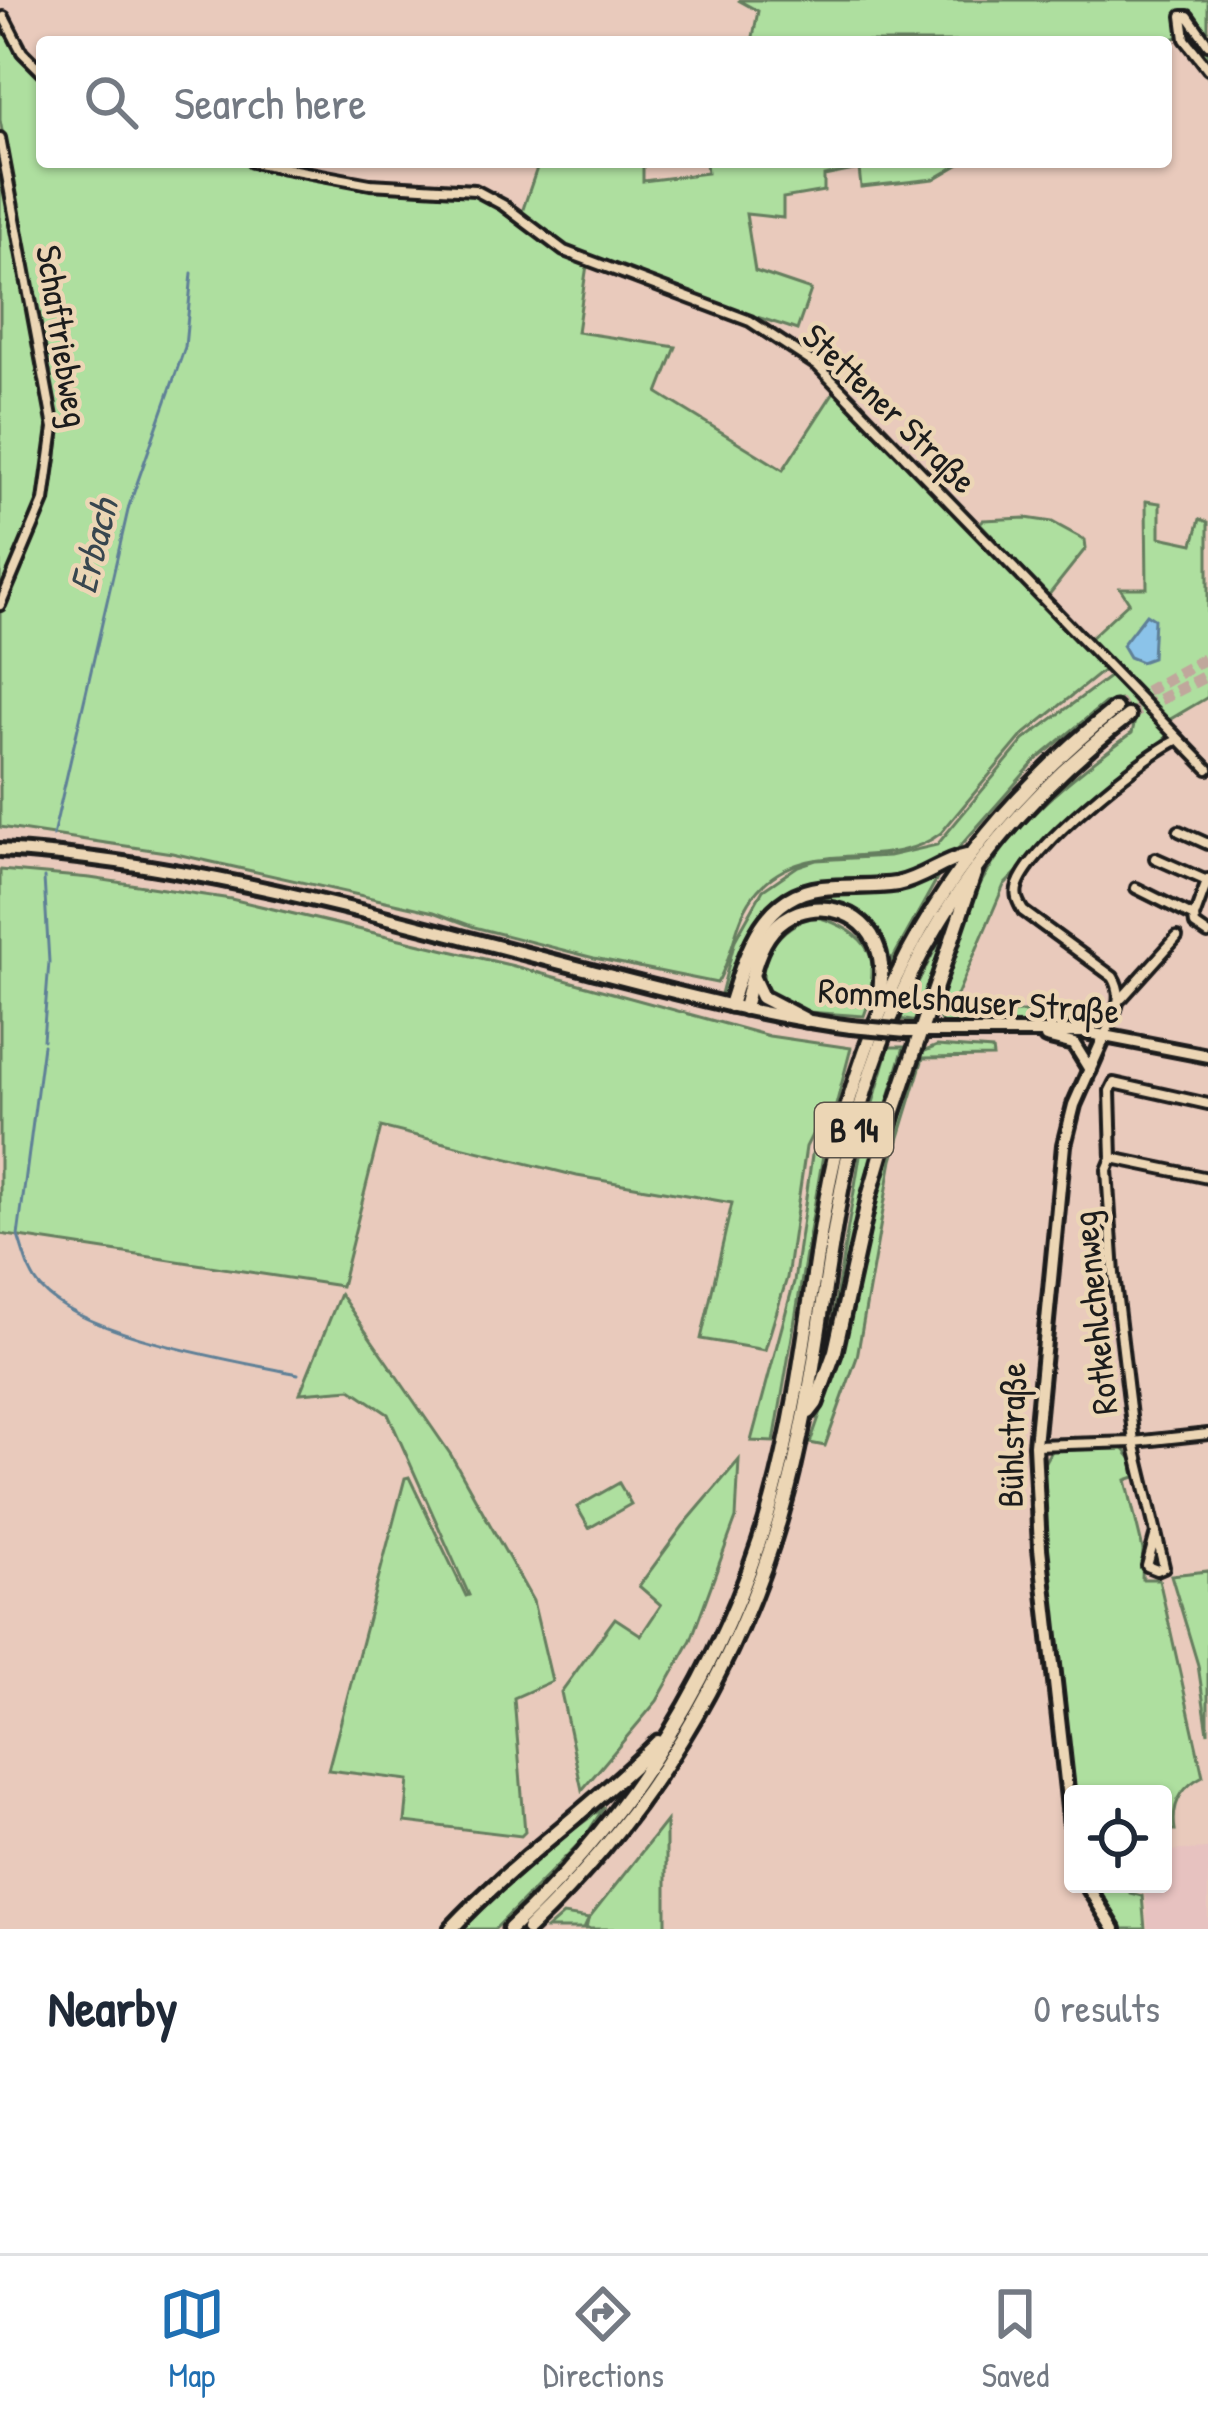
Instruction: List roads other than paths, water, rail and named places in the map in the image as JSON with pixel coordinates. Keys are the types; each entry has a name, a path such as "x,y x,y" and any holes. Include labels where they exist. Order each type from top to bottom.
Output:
{"highway":[{"name":"B 14","path":"510,1929 603,1829 676,1724 732,1614 773,1496 796,1394 837,1145 853,1084 880,1008 918,931 1042,771 1115,709"},
{"name":"B 14","path":"528,1929 621,1827 681,1742 711,1688 769,1553 805,1418 842,1185 867,1082 913,967 972,861 1052,780 1128,716"},
{"path":"737,1007 756,932 785,900 822,888 895,884 972,861 972,884 914,1032 869,1197 835,1351 817,1403 805,1418"},
{"name":"B 14","path":"737,1007 769,934 779,923 807,909 839,911 861,924 877,945 882,964 880,1008"},
{"path":"753,976 762,997 806,1020"},
{"path":"451,1929 508,1874 606,1794 676,1724"}],"main road":[{"name":"Rommelshauser Straße","path":"0,850 96,858 236,881 737,1007 806,1020 914,1032 1105,1035 1208,1056"},
{"path":"1001,1033 1075,1044 1090,1070"},
{"name":"Bühlstraße","path":"1066,1785 1047,1614 1035,1444 1056,1200 1070,1120 1105,1035"},
{"path":"1092,1893 1114,1929"}],"street":[{"path":"1208,44 1188,16 1182,16 1184,39 1208,70"},
{"path":"1,18 36,66"},
{"name":"Schaftriebweg","path":"0,138 54,428 44,501 0,605"},
{"name":"Stettener Straße","path":"284,168 370,184 476,190 585,262 750,321 776,336 818,366 1208,769"},
{"path":"1120,998 1113,977 1023,911 1016,888 1045,849 1087,809 1148,757 1177,740"},
{"path":"1179,831 1208,844"},
{"path":"1155,858 1208,880 1194,917 1195,925 1208,934"},
{"path":"1136,888 1194,917"},
{"path":"1105,1035 1120,998 1177,937"},
{"name":"Rotkehlchenweg","path":"1156,1533 1147,1566 1164,1570 1156,1533 1134,1442 1108,1220 1110,1091 1114,1083 1208,1104"},
{"path":"1112,1158 1208,1178"},
{"path":"1035,1444 1134,1442 1208,1434"}],"water":[{"path":"1146,614 1154,619 1152,658 1141,662 1129,657 1122,645"}],"waterway":[{"name":"Erbach","path":"53,836 129,506 185,347 192,273"},
{"name":"Erbach","path":"43,1040 49,962 44,878"},
{"name":"Erbach","path":"43,1045 18,1236 41,1288 62,1305 124,1333 298,1374"}],"tunnel":[{"path":"1115,709 1208,657"},
{"path":"1128,716 1208,675"}]}
